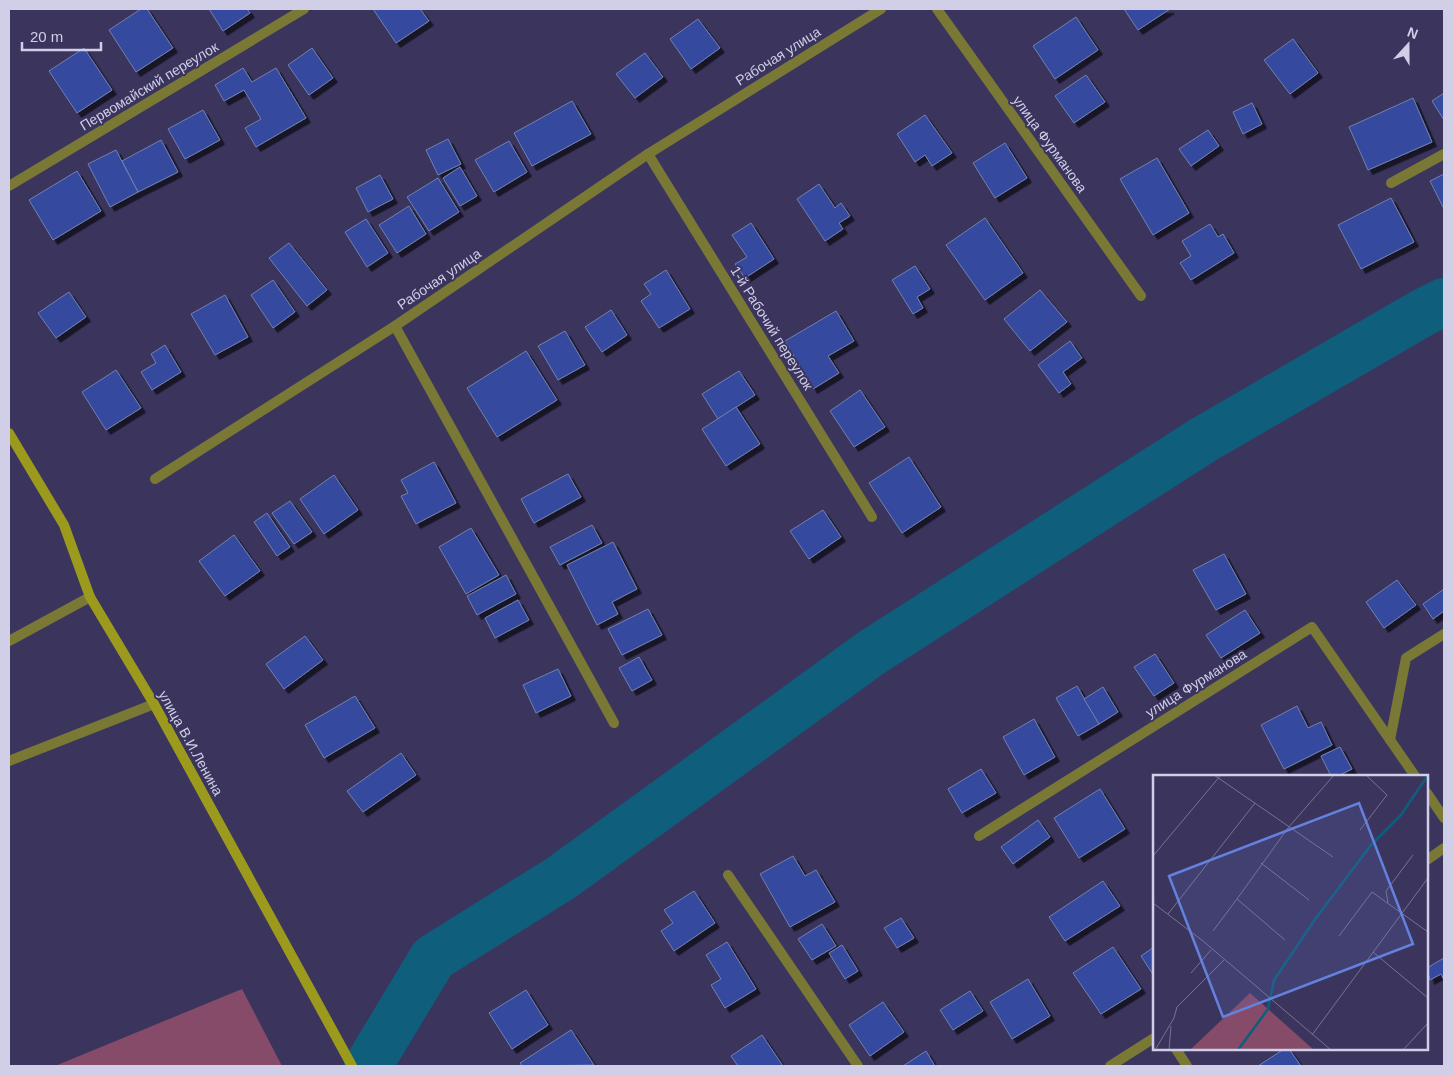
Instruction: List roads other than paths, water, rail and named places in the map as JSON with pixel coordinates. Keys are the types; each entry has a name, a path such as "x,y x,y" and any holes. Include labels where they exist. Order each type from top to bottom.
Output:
{"main road":[{"name":"улица В.И.Ленина","path":"9,433 64,525 90,597 154,704 352,1066"}],"street":[{"name":"Первомайский переулок","path":"9,186 304,9"},
{"name":"Рабочая улица","path":"614,723 394,326 648,154 881,9"},
{"name":"улица Фурманова","path":"936,9 1141,296"},
{"name":"1-й Рабочий переулок","path":"648,154 872,517"},
{"path":"1391,183 1444,154"},
{"path":"154,479 394,326"},
{"path":"9,641 90,597"},
{"name":"улица Фурманова","path":"979,836 1312,627 1414,775"},
{"path":"1390,740 1406,658 1444,634"},
{"path":"9,761 154,704"},
{"path":"1428,794 1444,818"},
{"path":"1428,859 1444,848"},
{"path":"728,875 858,1066"},
{"path":"1110,1066 1153,1039"},
{"path":"1177,1050 1186,1066"}],"waterway":[{"path":"368,1066 433,958 561,878 871,653 1203,440 1444,302"}]}
